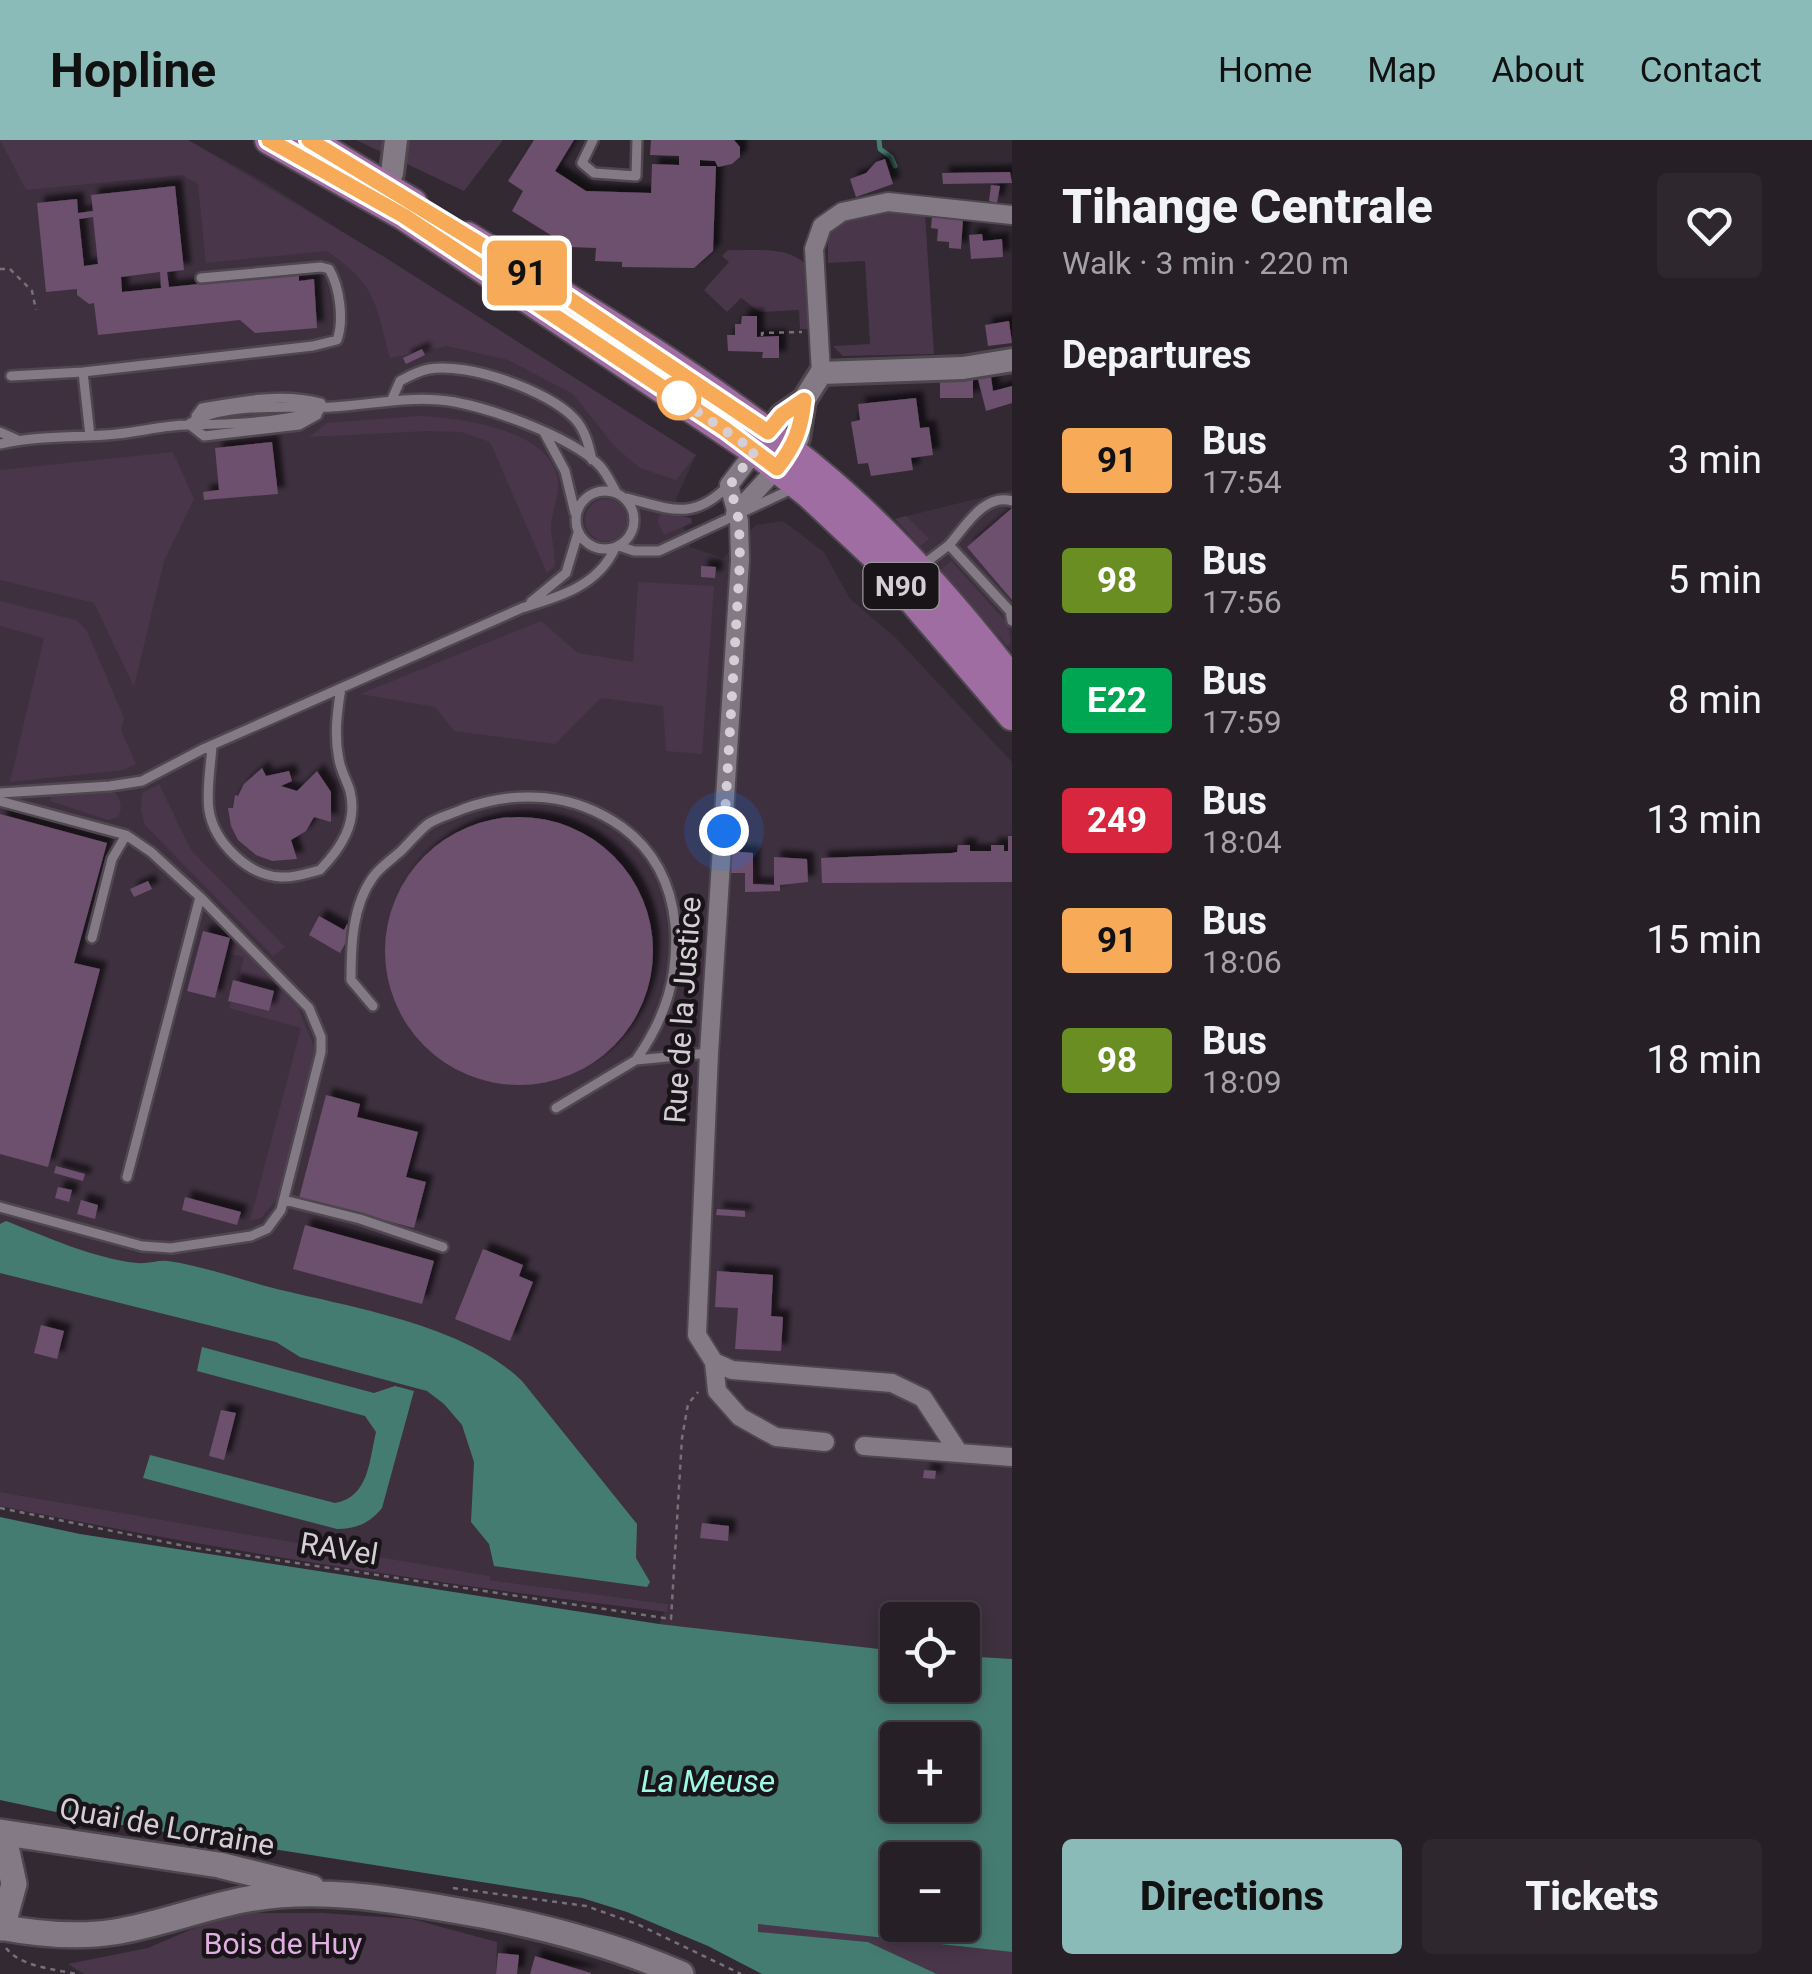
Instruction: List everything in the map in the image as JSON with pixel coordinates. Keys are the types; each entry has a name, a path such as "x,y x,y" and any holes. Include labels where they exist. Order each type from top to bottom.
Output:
{"main road":[{"name":"N90","path":"269,140 404,216 774,445 800,486 873,554 1012,716"},
{"name":"N90","path":"310,140 562,294 774,445 880,528 1009,669"},
{"name":"Quai de Lorraine","path":"1,1833 219,1865 306,1885 321,1893"},
{"path":"1,1833 14,1884 1,1927 54,1935 114,1932 250,1899 321,1893 389,1899 508,1919 580,1936 681,1974"}],"street":[{"path":"386,186 392,173 396,140"},
{"path":"350,188 386,186"},
{"path":"386,186 404,216"},
{"path":"735,514 821,373 819,332 824,303 814,249 822,226 842,212 888,202 1012,214"},
{"path":"821,373 963,368 1012,360"},
{"path":"730,485 774,445 801,430 804,400"},
{"name":"Rue de la Justice","path":"730,485 739,521 740,560 709,1053 697,1335 714,1362 718,1390 740,1417 776,1437 826,1442"},
{"path":"714,1362 732,1370 892,1383 923,1398 959,1453"},
{"path":"864,1446 1012,1456"}],"lane":[{"path":"593,140 582,163 594,173 636,176 637,140"},
{"path":"11,376 83,372 338,340 337,288 329,270 321,267 201,278"},
{"path":"392,399 400,381 433,368 463,370 508,381 544,396 574,418 587,439 592,460"},
{"path":"83,372 90,436"},
{"path":"0,444 189,424 202,416 221,413 333,407 392,399 439,400 471,405 544,432 592,460 630,502 635,522 630,538 617,547 607,566 582,586 522,608 212,745 142,781 0,793"},
{"path":"189,424 204,436 249,432 299,425 333,407"},
{"path":"0,432 19,440"},
{"path":"522,608 566,574 578,533 564,471 544,432"},
{"path":"576,515 581,502 598,491 688,511 706,506 730,485"},
{"path":"578,533 591,546 659,551 800,486"},
{"path":"918,569 948,545 984,505 1003,499 1012,501"},
{"path":"948,545 1010,610 1012,622"},
{"path":"212,745 209,808 226,844 256,871 279,878 320,870 348,834 351,815 350,792 338,758 336,716 341,688"},
{"path":"373,1006 351,980 351,944 358,910 373,878 430,822 489,800 556,796 598,810 634,836 659,864 673,905 677,951 672,991 656,1031 636,1060 556,1108"},
{"path":"0,801 126,835 151,852 309,1008 321,1038 321,1052 284,1200 267,1229 251,1236 171,1248 142,1246 0,1207"},
{"path":"92,938 112,858 126,835"},
{"path":"127,1177 200,897"},
{"path":"636,1060 709,1053"},
{"path":"284,1200 360,1219 443,1247"}],"path":[{"path":"0,270 10,269 32,291 36,310"},
{"path":"762,336 819,332"},
{"name":"RAVel","path":"0,1508 190,1546 673,1618 684,1425 688,1404 705,1384 714,1362"},
{"path":"1,1927 3,1943 12,1955 76,1974"}],"shaded area":[{"path":"0,140 188,140 261,180 696,455 676,499 690,547 723,558 756,525 783,521 824,552 850,599 896,638 1012,762 1012,1659 980,1657 980,1602 880,1602 880,1649 659,1624 668,1604 490,1580 489,1576 0,1492"},
{"path":"1012,490 1012,652 895,519"}],"green space":[{"path":"0,140 188,140 386,258 696,455 676,480 640,468 615,447 573,394 508,360 447,346 390,358 365,285 327,251 206,263 198,184 182,175 26,190"},
{"path":"356,140 503,140 464,191"},
{"path":"884,211 925,214 934,354 843,356 833,346 870,344 865,261 828,263 828,233 849,218"},
{"path":"728,250 782,252 801,260 808,267 808,329 800,329 799,310 760,312 741,298 727,312 704,290 729,262 722,256"},
{"path":"419,416 502,430 540,449 552,463 558,481 551,528 555,566 547,573 490,442 461,432 428,431 309,437 327,423"},
{"path":"173,452 194,499 164,561 134,687 94,603 0,580 0,470"},
{"path":"606,499 621,505 627,520 621,535 606,541 591,535 585,520 591,505"},
{"path":"660,514 691,518 692,523 664,535 658,522"},
{"path":"906,516 929,539 920,546 895,519"},
{"path":"951,561 1008,624 1011,643 1007,646 941,570"},
{"path":"638,582 714,586 702,754 666,751 663,706 601,698 555,744 454,731 435,707 360,694 541,621 578,653 633,662"},
{"path":"0,601 76,620 87,631 124,718 121,730 136,764 124,770 10,782 44,638 0,626"},
{"path":"159,784 191,850 285,947 273,956 145,825 142,793"},
{"path":"115,793 120,811 118,817 108,820 50,801 52,796"},
{"path":"233,940 298,1008 316,1052 277,1199 261,1218 250,1221 301,1028 229,1008 231,1002 268,1011 273,991 238,982 244,957 230,954"},
{"path":"0,1492 490,1576 490,1580 668,1604 667,1612 416,1578 166,1538 0,1506"},
{"name":"Bois de Huy","path":"229,1913 322,1913 412,1919 497,1942 496,1974 84,1974 68,1964 148,1948"},
{"path":"757,1924 880,1938 880,1942 921,1942 1012,1952 1012,1974 937,1974 868,1942 757,1932"}],"water":[{"path":"6,1221 103,1257 194,1266 371,1311 470,1346 522,1381 637,1524 636,1558 650,1582 647,1587 494,1566 489,1544 471,1522 474,1462 462,1425 427,1391 300,1357 276,1342 0,1273 0,1224"},
{"path":"202,1347 374,1393 395,1386 414,1391 382,1508 373,1518 337,1529 143,1478 150,1455 335,1503 355,1493 366,1476 376,1432 365,1416 197,1371"},
{"name":"La Meuse","path":"0,1517 80,1534 659,1624 880,1649 880,1702 980,1702 980,1657 1012,1659 1012,1952 921,1942 980,1942 980,1842 880,1842 880,1937 758,1924 758,1932 868,1942 937,1974 762,1974 708,1946 582,1898 103,1822 0,1800"}],"building":[{"path":"534,140 574,140 555,171 586,191 651,193 652,164 679,165 679,156 650,155 651,140 734,140 740,147 740,157 732,164 718,167 715,161 700,160 700,166 716,166 713,251 694,268 622,267 622,262 595,261 596,248 570,247 512,211 523,191 508,181"},
{"path":"885,159 893,184 856,197 850,179"},
{"path":"1010,172 1012,183 943,184 942,173"},
{"path":"991,185 1000,186 997,203 989,201"},
{"path":"175,186 184,270 167,272 169,287 299,274 299,281 314,279 317,328 255,333 240,320 98,335 94,303 89,304 77,295 77,289 46,292 37,203 77,199 78,213 93,211 91,195","holes":["93,217 98,264 84,266 79,219","160,272 161,288 122,292 121,277"]},
{"path":"932,217 963,219 961,249 937,241 938,229 931,228"},
{"path":"982,234 983,241 1002,239 1003,257 971,259 969,235"},
{"path":"742,316 757,316 757,337 779,336 779,358 762,358 763,352 728,351 727,335 735,335 735,324 741,324"},
{"path":"1009,321 1012,343 988,346 985,325"},
{"path":"422,349 425,355 406,364 403,358"},
{"path":"991,377 993,391 1012,386 1012,403 986,411 978,379"},
{"path":"940,378 973,379 973,398 940,398"},
{"path":"916,398 920,428 929,427 933,455 911,458 913,470 871,476 868,463 858,464 851,422 860,420 858,404"},
{"path":"272,442 278,494 204,500 203,492 219,490 215,448"},
{"path":"1012,508 1012,600 967,547"},
{"path":"701,566 716,567 715,578 701,577"},
{"path":"262,768 266,776 289,771 292,781 281,786 297,791 317,771 331,792 331,822 314,817 306,831 291,840 297,859 272,861 256,855 238,840 231,826 228,808 233,808 235,795"},
{"path":"0,814 107,843 74,963 100,969 48,1167 0,1154"},
{"path":"519,817 545,819 570,827 594,839 614,856 631,876 643,900 651,925 651,977 643,1002 631,1026 614,1046 594,1063 570,1075 545,1083 519,1085 493,1083 468,1075 444,1063 424,1046 407,1026 395,1002 387,977 385,951 387,925 395,900 407,876 424,856 444,839 468,827 493,819"},
{"path":"1008,836 1012,836 1012,882 822,883 821,858 952,853 957,852 958,845 970,845 970,851 991,851 991,845 1004,845 1004,851 1008,851"},
{"path":"729,851 753,853 753,884 774,885 774,857 807,859 808,882 780,885 780,891 745,892 745,873 729,873"},
{"path":"148,881 152,889 134,897 130,889"},
{"path":"319,916 344,930 347,924 354,928 340,953 309,935"},
{"path":"203,931 230,938 215,998 187,991"},
{"path":"233,980 274,991 269,1011 228,1001"},
{"path":"326,1095 360,1104 357,1117 418,1132 406,1177 426,1182 414,1228 299,1198"},
{"path":"56,1166 85,1174 83,1181 54,1173"},
{"path":"58,1187 72,1190 69,1202 55,1198"},
{"path":"185,1197 241,1212 237,1225 182,1210"},
{"path":"81,1200 98,1205 95,1219 77,1214"},
{"path":"717,1209 745,1211 745,1217 716,1215"},
{"path":"305,1225 434,1261 422,1304 293,1269"},
{"path":"483,1249 523,1265 519,1276 533,1282 510,1341 455,1319"},
{"path":"717,1271 773,1275 771,1316 783,1317 781,1351 735,1349 738,1308 715,1307"},
{"path":"41,1325 64,1331 57,1359 34,1353"},
{"path":"221,1410 236,1413 224,1460 209,1456"},
{"path":"924,1470 936,1471 935,1479 923,1478"},
{"path":"702,1523 729,1526 728,1541 700,1538"},
{"path":"498,1953 519,1955 517,1974 496,1974"},
{"path":"535,1956 591,1973 591,1974 530,1974"}],"waterway":[{"path":"879,140 880,149 895,166"}],"bus line":[{"name":"91","path":"269,140 404,216 725,429 777,468 791,450 801,430 804,400 782,415 768,432 562,294 309,140"}],"route":[{"path":"679,398 666,390 755,451 730,485 739,521 740,560 724,831"}]}
